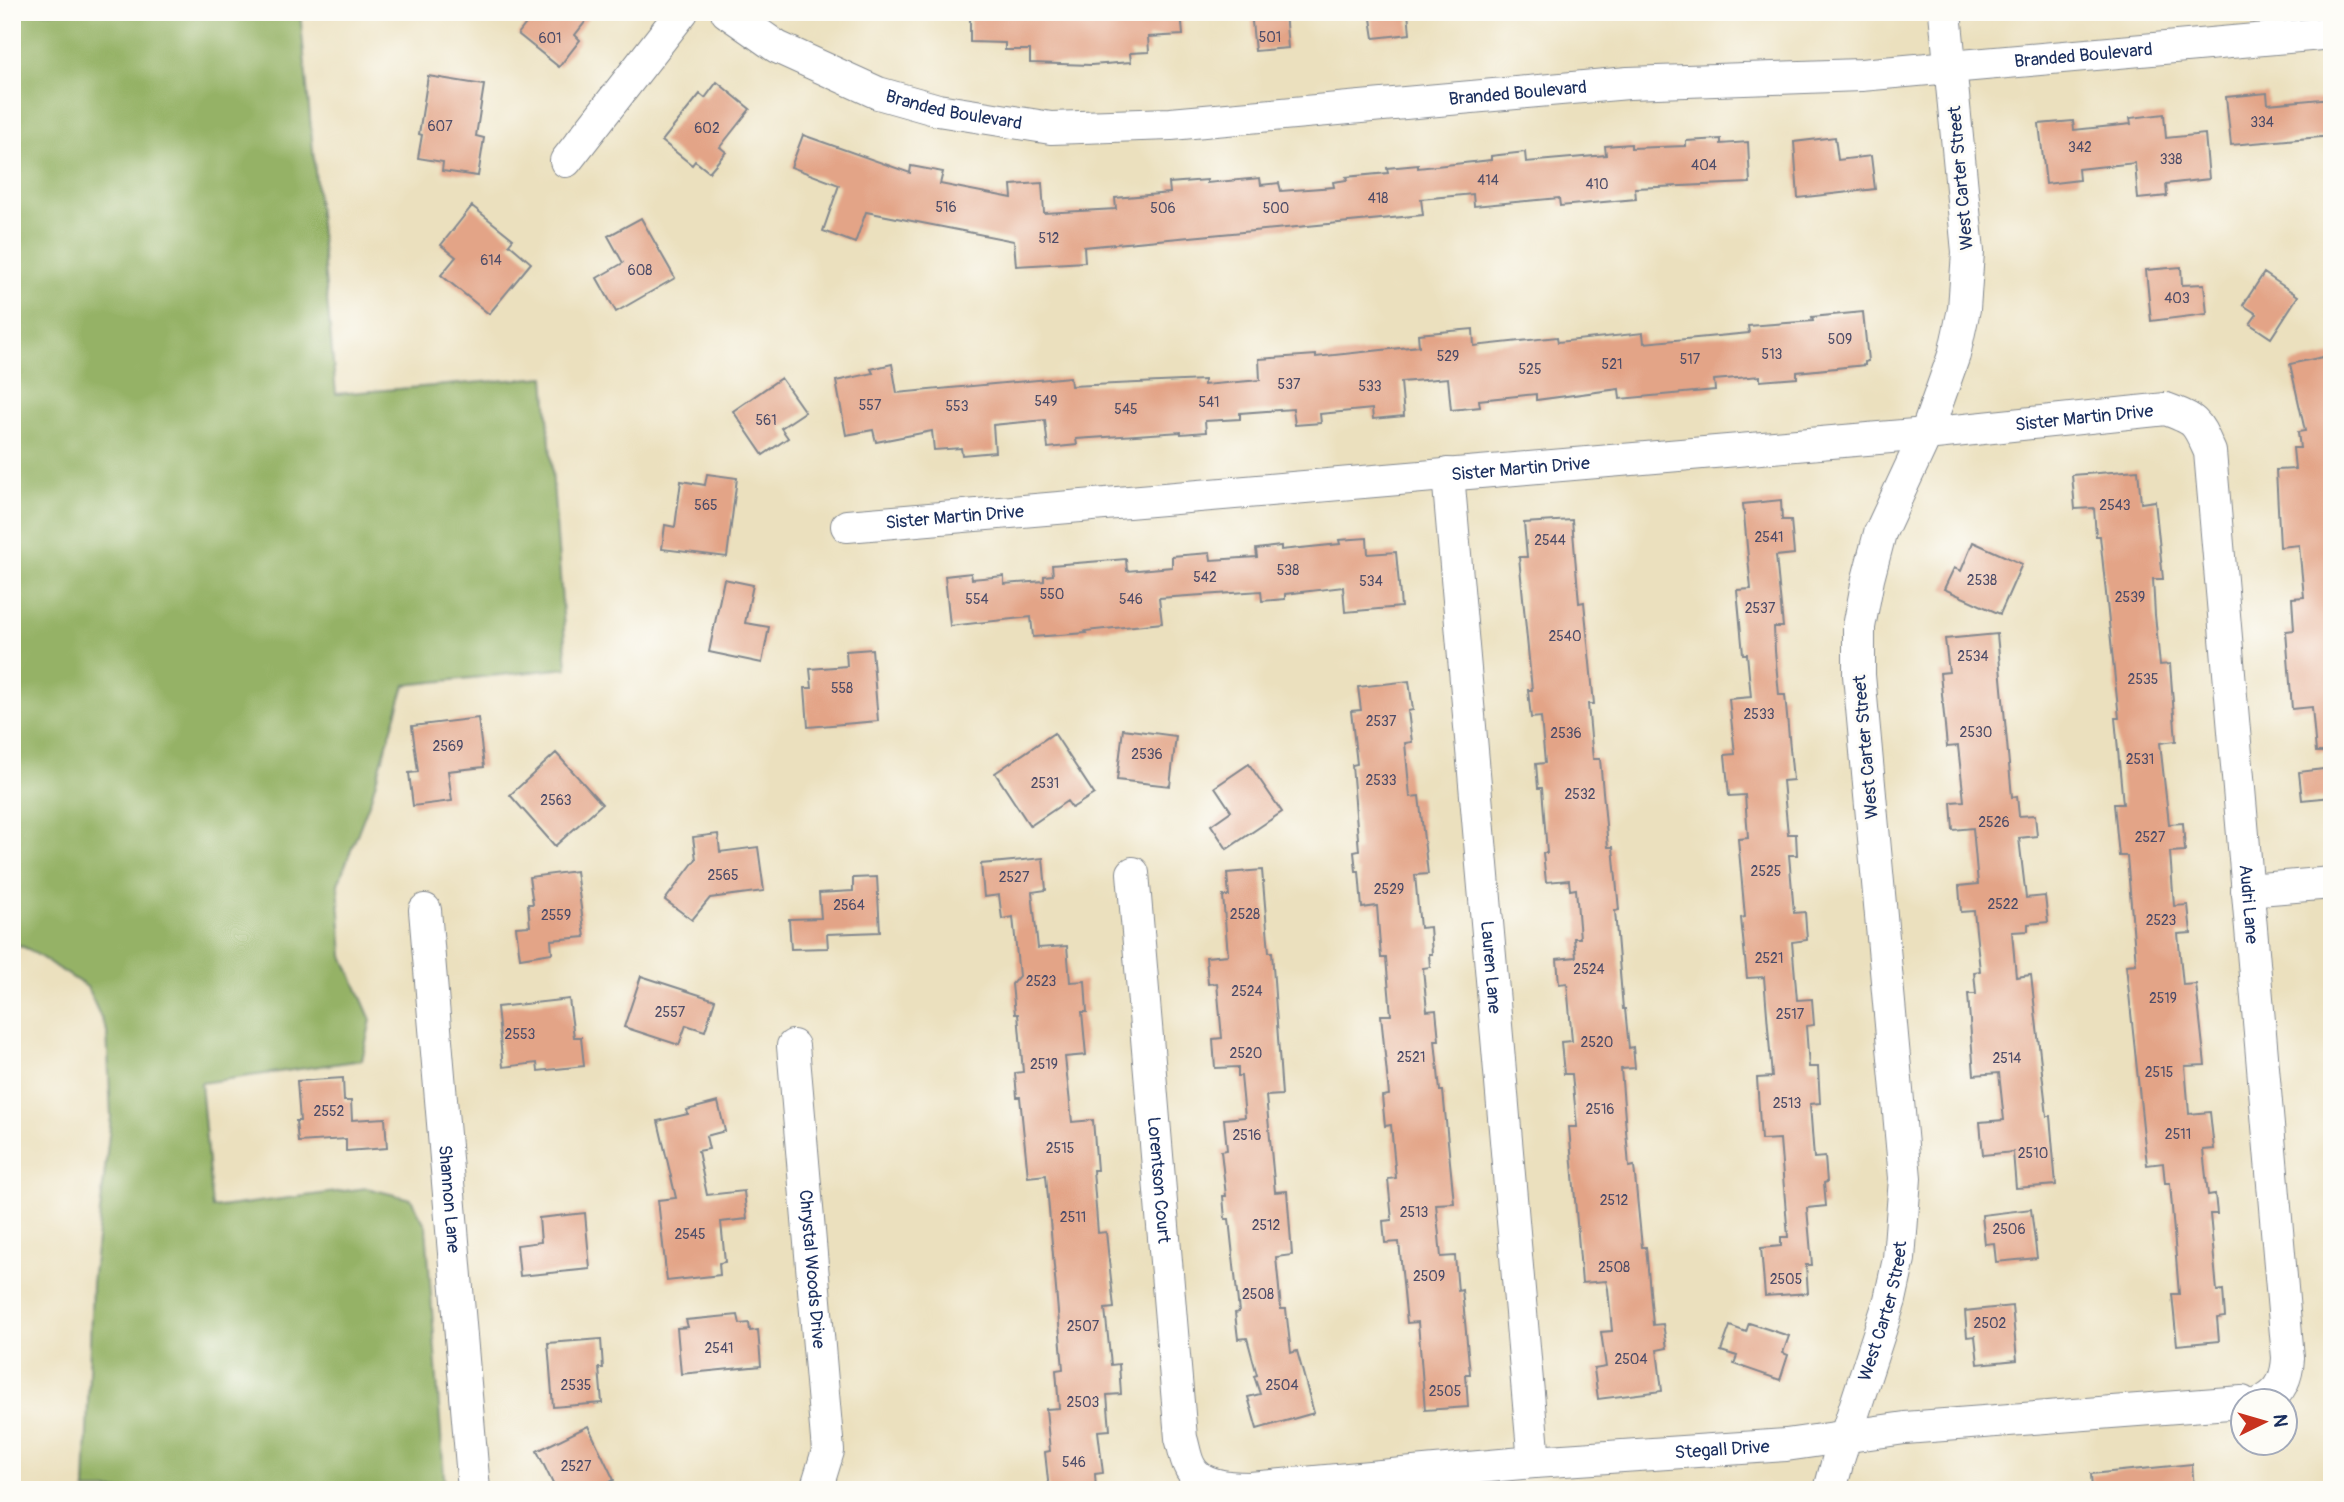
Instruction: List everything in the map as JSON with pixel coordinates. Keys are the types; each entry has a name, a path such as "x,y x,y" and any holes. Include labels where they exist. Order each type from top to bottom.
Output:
{"street":[{"path":"566,161 682,12"},
{"name":"Branded Boulevard","path":"727,12 777,47 878,93 938,110 1051,128 1171,124 1628,83 1861,75 2332,33"},
{"name":"West Carter Street","path":"1830,1490 1890,1300 1899,1259 1905,1178 1859,676 1859,627 1880,533 1926,434 1954,355 1964,309 1968,252 1945,12"},
{"name":"Sister Martin Drive","path":"847,526 1926,434 2166,409 2190,418"},
{"name":"Audri Lane","path":"2190,418 2197,422 2210,452 2288,1358 2288,1374 2279,1386"},
{"name":"Lauren Lane","path":"1448,474 1534,1462"},
{"name":"Lorentson Court","path":"1133,873 1181,1438 1189,1468 1202,1479"},
{"path":"2247,890 2332,883"},
{"name":"Shannon Lane","path":"425,910 474,1490"},
{"name":"Chrystal Woods Drive","path":"793,1046 828,1451 816,1490"},
{"name":"Stegall Drive","path":"1202,1479 1228,1488 1250,1488 1534,1462 1786,1445 1905,1429 2228,1403"}],"green space":[{"path":"12,12 300,12 336,394 545,377 567,668 405,685 370,801 338,884 343,956 371,1020 362,1060 201,1083 212,1208 367,1188 411,1199 426,1226 445,1490 85,1490 92,1283 111,1117 107,1031 87,987 28,949 12,942"}],"building":[{"path":"535,12 593,12 575,35 580,40 559,67 518,34"},
{"path":"970,12 1181,12 1183,35 1148,37 1149,52 1130,53 1131,62 1091,65 1030,63 1030,50 1005,50 1005,43 970,42"},
{"path":"1251,12 1285,12 1288,48 1255,51"},
{"path":"1370,12 1408,12 1410,34 1374,38"},
{"path":"428,76 484,85 476,136 484,138 478,176 442,171 443,162 418,158"},
{"path":"717,82 750,109 720,147 726,152 709,172 695,161 692,165 662,141 700,94 705,98"},
{"path":"2267,93 2268,104 2332,98 2332,136 2231,145 2226,97"},
{"path":"2164,114 2166,138 2205,134 2209,179 2166,184 2167,196 2138,199 2135,163 2078,169 2079,180 2046,184 2039,124 2073,121 2074,130 2131,124 2130,118"},
{"path":"803,135 910,173 911,166 943,172 940,184 1012,198 1011,185 1042,183 1044,213 1116,209 1115,198 1170,193 1169,183 1260,178 1261,185 1279,183 1281,191 1334,187 1333,182 1347,180 1346,177 1388,173 1387,168 1418,165 1418,168 1491,160 1491,156 1525,152 1526,162 1606,155 1605,146 1686,146 1686,141 1721,139 1721,144 1748,142 1750,183 1635,188 1636,199 1560,206 1559,198 1474,206 1473,194 1421,199 1423,215 1084,247 1085,262 1016,266 1014,241 866,212 855,243 823,231 839,185 791,167"},
{"path":"1835,137 1838,160 1871,156 1875,189 1798,198 1794,142"},
{"path":"472,206 513,239 509,244 531,263 489,314 441,275 456,257 441,245"},
{"path":"641,218 675,278 616,312 597,278 623,263 608,236"},
{"path":"2181,267 2182,285 2204,284 2207,314 2151,321 2146,270"},
{"path":"2264,273 2298,296 2271,338 2250,324 2257,314 2243,305"},
{"path":"1863,312 1868,361 1865,365 1797,372 1797,378 1760,381 1760,376 1714,380 1715,390 1620,399 1619,389 1536,400 1536,394 1479,400 1480,407 1451,410 1448,378 1401,382 1404,416 1373,419 1372,409 1320,414 1321,423 1295,425 1293,409 1240,413 1240,419 1205,421 1206,432 1076,439 1077,445 1048,448 1045,420 993,425 995,452 962,455 961,448 934,450 932,431 876,442 873,430 846,435 836,381 873,373 871,369 892,364 897,393 1070,377 1071,386 1204,380 1204,385 1260,380 1259,359 1316,357 1419,346 1418,334 1473,329 1474,346 1557,337 1558,342 1643,333 1644,343 1749,333 1748,326 1813,321 1812,317"},
{"path":"2332,355 2332,752 2316,752 2312,707 2292,709 2286,631 2294,630 2292,598 2304,597 2299,545 2280,547 2276,470 2295,469 2293,448 2300,448 2298,432 2305,431 2290,364"},
{"path":"781,378 805,412 781,428 788,438 763,455 733,411"},
{"path":"2138,470 2141,503 2155,501 2163,579 2153,579 2155,615 2160,665 2170,664 2176,741 2160,743 2169,824 2183,823 2185,851 2170,852 2174,906 2188,905 2191,933 2178,934 2183,985 2196,984 2205,1065 2185,1066 2189,1114 2210,1112 2214,1149 2203,1150 2208,1195 2215,1194 2217,1214 2210,1214 2217,1291 2223,1290 2225,1317 2217,1318 2219,1341 2177,1345 2172,1294 2179,1294 2170,1183 2165,1183 2163,1163 2147,1165 2126,965 2136,964 2127,856 2119,856 2114,804 2123,804 2115,718 2119,718 2100,536 2096,536 2094,508 2075,509 2072,475"},
{"path":"707,474 737,478 727,557 662,549 665,525 675,527 681,481 705,485"},
{"path":"1781,500 1782,520 1791,520 1794,554 1776,556 1783,627 1774,627 1775,651 1779,695 1785,695 1793,780 1783,781 1788,834 1796,834 1797,855 1789,855 1794,913 1805,912 1807,940 1792,942 1797,1000 1812,999 1814,1025 1806,1026 1809,1067 1818,1067 1820,1103 1810,1104 1814,1158 1825,1157 1827,1182 1824,1183 1826,1206 1807,1208 1812,1265 1806,1265 1808,1293 1765,1296 1761,1248 1781,1246 1781,1237 1788,1237 1780,1139 1761,1140 1757,1078 1772,1077 1764,977 1747,978 1741,918 1745,917 1738,839 1748,838 1745,795 1729,796 1725,755 1735,754 1729,699 1751,697 1747,654 1743,654 1737,590 1751,589 1743,504"},
{"path":"1572,520 1579,603 1584,602 1594,704 1588,704 1593,759 1600,759 1608,847 1613,847 1619,910 1615,911 1623,1009 1629,1048 1633,1047 1635,1068 1621,1069 1629,1167 1634,1166 1642,1247 1646,1247 1653,1325 1663,1324 1667,1348 1657,1350 1662,1391 1598,1399 1594,1369 1606,1367 1601,1332 1612,1331 1606,1281 1582,1283 1569,1127 1577,1127 1572,1074 1564,1074 1561,1042 1572,1041 1567,983 1559,984 1557,959 1576,957 1574,938 1580,938 1576,889 1570,890 1569,880 1546,882 1543,853 1547,853 1542,788 1538,788 1536,764 1545,763 1541,717 1531,718 1528,690 1532,690 1519,557 1527,557 1524,523"},
{"path":"1367,538 1368,554 1396,552 1401,607 1345,612 1343,587 1285,594 1285,599 1262,601 1261,591 1159,598 1162,623 1085,631 1086,633 1033,637 1031,617 950,626 945,576 971,573 972,579 1004,576 1004,584 1044,581 1044,576 1053,575 1052,565 1126,559 1127,571 1172,567 1172,556 1210,553 1211,560 1257,557 1256,549 1281,546 1281,550 1340,544 1339,540"},
{"path":"1973,542 2022,564 2000,614 1944,589 1954,568 1961,571"},
{"path":"724,579 753,585 745,623 769,627 762,663 709,652"},
{"path":"1997,634 2012,797 2017,796 2019,816 2035,815 2037,836 2019,838 2026,898 2045,896 2048,922 2028,924 2028,931 2012,932 2016,977 2031,975 2047,1116 2050,1116 2056,1185 2016,1188 2013,1152 1983,1155 1980,1122 2004,1120 1999,1073 1974,1075 1968,994 1976,994 1974,972 1980,971 1974,911 1961,912 1959,886 1978,884 1973,828 1953,830 1951,802 1964,801 1958,746 1947,747 1940,673 1949,672 1945,639"},
{"path":"872,649 878,721 808,727 805,688 812,688 810,669 847,666 846,651"},
{"path":"1409,681 1413,710 1408,711 1412,742 1405,743 1410,797 1419,796 1428,874 1415,875 1420,928 1430,927 1432,954 1429,954 1430,967 1423,968 1427,1011 1436,1010 1439,1040 1435,1040 1454,1203 1436,1204 1441,1257 1455,1256 1458,1291 1462,1290 1470,1374 1466,1374 1468,1407 1425,1410 1418,1322 1407,1323 1399,1242 1385,1243 1383,1221 1392,1220 1388,1179 1396,1178 1391,1125 1385,1126 1382,1096 1389,1095 1381,1015 1391,1015 1386,958 1381,958 1377,906 1362,908 1359,871 1356,871 1354,852 1359,851 1352,765 1357,764 1351,711 1361,710 1358,687"},
{"path":"478,718 484,767 448,771 452,801 413,806 409,773 418,772 412,726"},
{"path":"1123,729 1176,736 1170,786 1117,780"},
{"path":"1054,733 1094,794 1072,808 1067,801 1030,826 995,773"},
{"path":"556,753 602,804 555,846 510,795"},
{"path":"1249,764 1282,812 1227,849 1211,825 1231,811 1215,787"},
{"path":"2332,768 2332,797 2302,800 2299,772"},
{"path":"718,834 720,852 758,847 764,891 710,898 692,920 665,900 696,859 693,837"},
{"path":"1043,858 1046,890 1032,892 1038,948 1067,946 1070,982 1085,981 1087,1012 1082,1012 1086,1055 1065,1057 1072,1122 1093,1120 1097,1170 1093,1170 1098,1233 1106,1232 1114,1308 1105,1309 1111,1365 1119,1364 1121,1394 1107,1395 1110,1430 1098,1431 1103,1473 1095,1474 1096,1490 1049,1490 1045,1452 1050,1451 1046,1409 1059,1408 1056,1370 1063,1369 1046,1175 1028,1177 1020,1097 1017,1097 1015,1073 1023,1072 1018,1014 1015,1014 1012,984 1019,976 1013,917 1002,919 999,895 984,897 981,864"},
{"path":"1262,870 1269,952 1272,952 1282,1095 1266,1096 1275,1192 1287,1191 1292,1255 1276,1257 1281,1309 1286,1309 1291,1353 1297,1351 1314,1413 1257,1429 1248,1397 1260,1394 1247,1338 1238,1339 1235,1313 1239,1312 1229,1219 1225,1219 1223,1196 1226,1196 1221,1151 1227,1150 1224,1119 1245,1117 1241,1076 1238,1076 1238,1067 1215,1068 1213,1039 1222,1038 1217,983 1208,984 1206,957 1228,955 1223,896 1229,896 1227,873"},
{"path":"576,871 585,937 551,940 552,953 520,958 516,927 530,926 528,904 533,904 529,877"},
{"path":"877,877 880,932 827,934 828,948 791,949 789,919 821,918 819,893 853,891 853,878"},
{"path":"641,976 715,1000 705,1031 686,1025 679,1045 624,1027"},
{"path":"569,999 574,1037 581,1037 584,1066 538,1071 537,1063 503,1067 497,1007"},
{"path":"343,1078 344,1101 351,1101 352,1120 385,1118 387,1148 346,1151 346,1139 298,1142 296,1121 300,1121 297,1081"},
{"path":"718,1102 725,1131 706,1136 709,1149 698,1151 707,1195 744,1191 747,1219 721,1222 725,1262 719,1263 720,1275 667,1281 658,1200 676,1198 658,1121 688,1114 687,1110"},
{"path":"2031,1209 2037,1258 1996,1262 1994,1243 1985,1244 1982,1215"},
{"path":"585,1213 590,1269 520,1276 517,1245 541,1242 539,1218"},
{"path":"2012,1306 2017,1360 1978,1364 1975,1336 1967,1337 1965,1311"},
{"path":"738,1315 740,1324 749,1323 750,1331 758,1330 761,1366 681,1374 677,1328 688,1327 686,1320"},
{"path":"1749,1323 1789,1336 1783,1353 1788,1355 1780,1380 1734,1364 1737,1356 1721,1351 1730,1326 1746,1332"},
{"path":"601,1339 603,1368 599,1368 602,1403 553,1407 548,1343"},
{"path":"588,1426 614,1480 595,1490 556,1490 537,1451"},
{"path":"2192,1464 2194,1490 2092,1490 2091,1474"}]}
